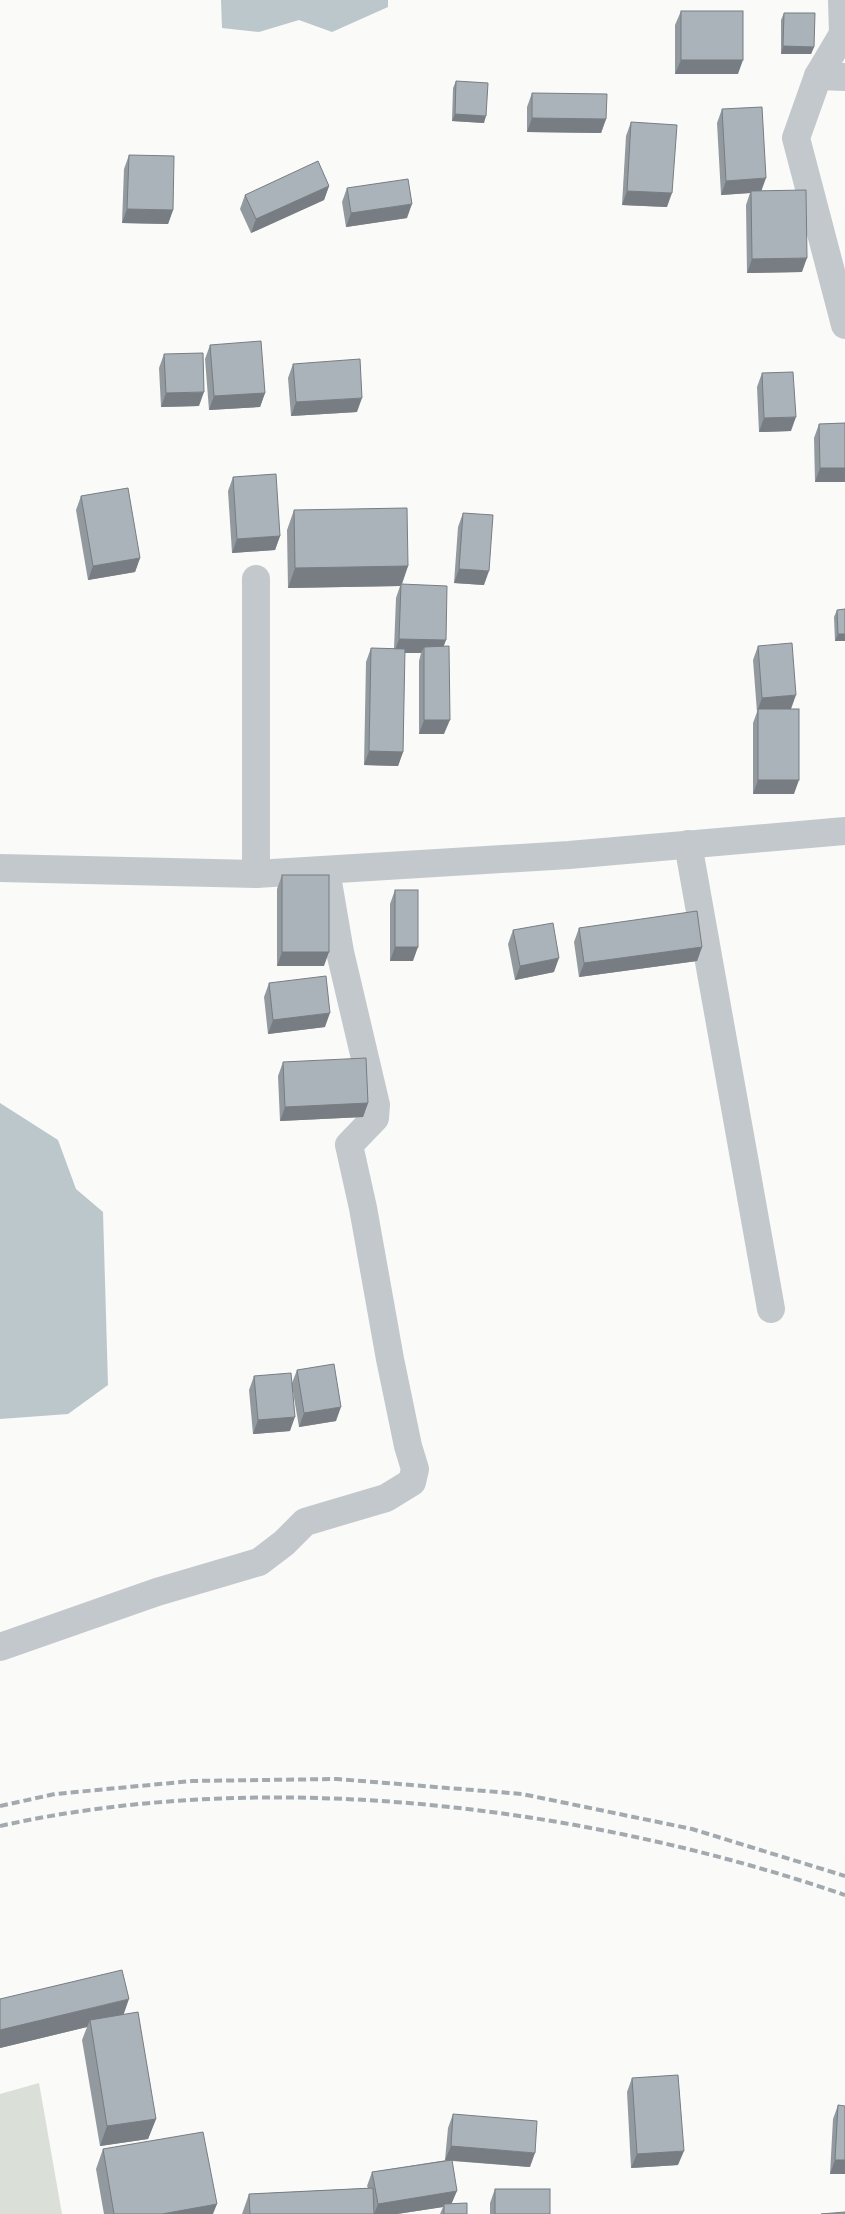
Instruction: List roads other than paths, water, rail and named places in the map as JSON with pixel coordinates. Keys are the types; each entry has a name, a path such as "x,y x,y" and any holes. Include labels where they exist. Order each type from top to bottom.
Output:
{"street":[{"path":"842,0 843,34 818,76 796,138 845,325"},
{"path":"818,76 845,77"},
{"path":"256,579 256,874"},
{"path":"0,868 256,874 569,855 845,831"},
{"path":"688,844 771,1309"},
{"path":"0,1647 157,1592 259,1562 284,1543 305,1522 386,1498 412,1482 415,1469 408,1446 394,1379 363,1208 349,1144 375,1118 376,1105 340,952 326,870"}],"railway":[{"path":"0,1806 55,1794 192,1781 337,1779 522,1794 692,1829 845,1876"},
{"path":"0,1826 103,1808 209,1799 317,1798 426,1805 535,1818 641,1838 745,1864 845,1895"}]}
